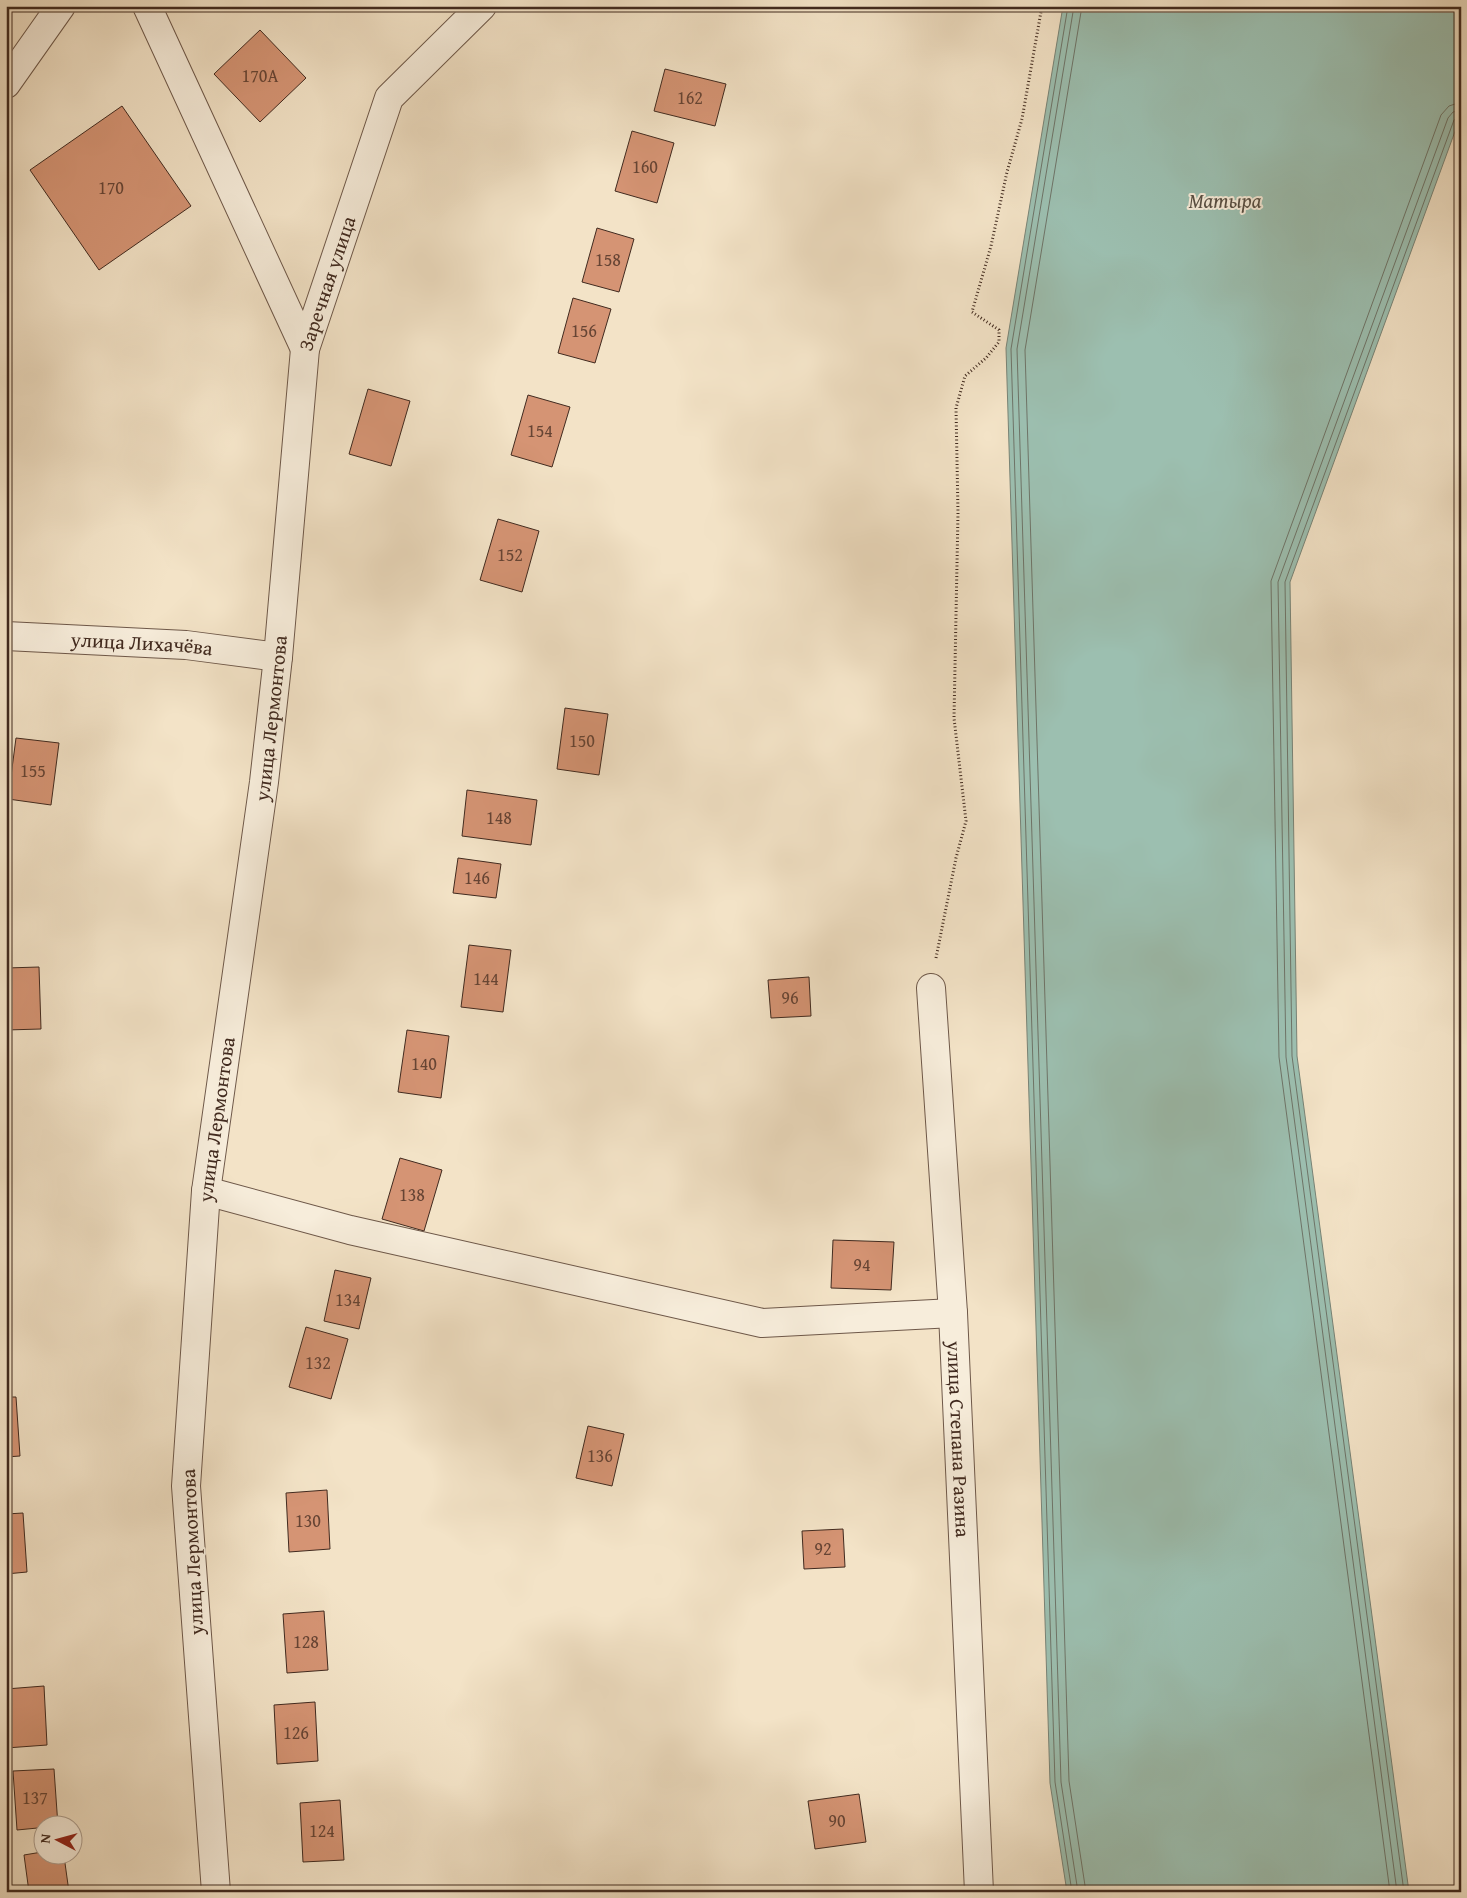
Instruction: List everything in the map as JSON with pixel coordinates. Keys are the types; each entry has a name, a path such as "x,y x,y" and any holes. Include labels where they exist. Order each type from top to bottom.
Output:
{"street":[{"path":"6,84 60,6"},
{"name":"Заречная улица","path":"147,6 305,349"},
{"name":"Заречная улица","path":"305,349 389,98 482,6"},
{"name":"улица Лермонтова","path":"216,1892 186,1486 206,1192 264,782 278,657 305,349"},
{"name":"улица Лихачёва","path":"6,636 186,645 278,657"},
{"name":"улица Степана Разина","path":"931,988 953,1313 979,1892"},
{"path":"206,1192 350,1230 762,1324 953,1313"}],"path":[{"path":"931,988 956,858 966,821 954,718 958,513 956,408 965,376 986,358 999,342 999,330 972,312 991,246 1007,172 1022,119 1042,6"}],"water":[{"name":"Матыра","path":"1063,6 1461,6 1461,115 1290,582 1297,1056 1409,1892 1067,1892 1050,1783 1006,348"}],"building":[{"path":"260,30 306,78 260,122 214,74"},
{"path":"665,69 726,84 715,126 654,111"},
{"path":"122,106 191,206 99,270 30,170"},
{"path":"632,131 674,143 657,203 615,191"},
{"path":"597,228 634,239 619,292 582,282"},
{"path":"573,298 611,309 595,363 558,353"},
{"path":"368,389 410,401 391,466 349,454"},
{"path":"528,395 570,407 552,467 511,455"},
{"path":"498,519 539,531 522,592 480,580"},
{"path":"565,708 608,714 599,775 557,769"},
{"path":"16,738 59,743 51,805 8,799"},
{"path":"467,790 537,800 531,845 462,836"},
{"path":"458,858 501,864 496,898 453,893"},
{"path":"469,945 511,950 503,1012 461,1007"},
{"path":"39,967 41,1029 6,1030 6,968"},
{"path":"809,977 811,1016 771,1018 768,980"},
{"path":"407,1030 449,1036 441,1098 398,1092"},
{"path":"400,1158 442,1170 424,1231 382,1219"},
{"path":"833,1240 894,1242 891,1290 831,1288"},
{"path":"335,1270 371,1278 359,1329 324,1321"},
{"path":"306,1327 348,1339 331,1399 289,1387"},
{"path":"6,1397 16,1397 20,1456 6,1457"},
{"path":"588,1426 624,1434 612,1486 576,1478"},
{"path":"327,1490 330,1549 289,1552 286,1493"},
{"path":"23,1513 27,1572 6,1574 6,1514"},
{"path":"843,1529 845,1567 804,1569 802,1531"},
{"path":"324,1611 328,1670 287,1673 283,1614"},
{"path":"44,1686 47,1745 6,1748 6,1689"},
{"path":"315,1702 318,1761 277,1764 274,1705"},
{"path":"54,1769 57,1816 32,1816 32,1829 17,1830 13,1771"},
{"path":"859,1794 866,1842 815,1849 808,1801"},
{"path":"340,1800 344,1860 303,1862 300,1803"},
{"path":"32,1854 32,1866 65,1866 69,1892 29,1892 24,1855"}]}
